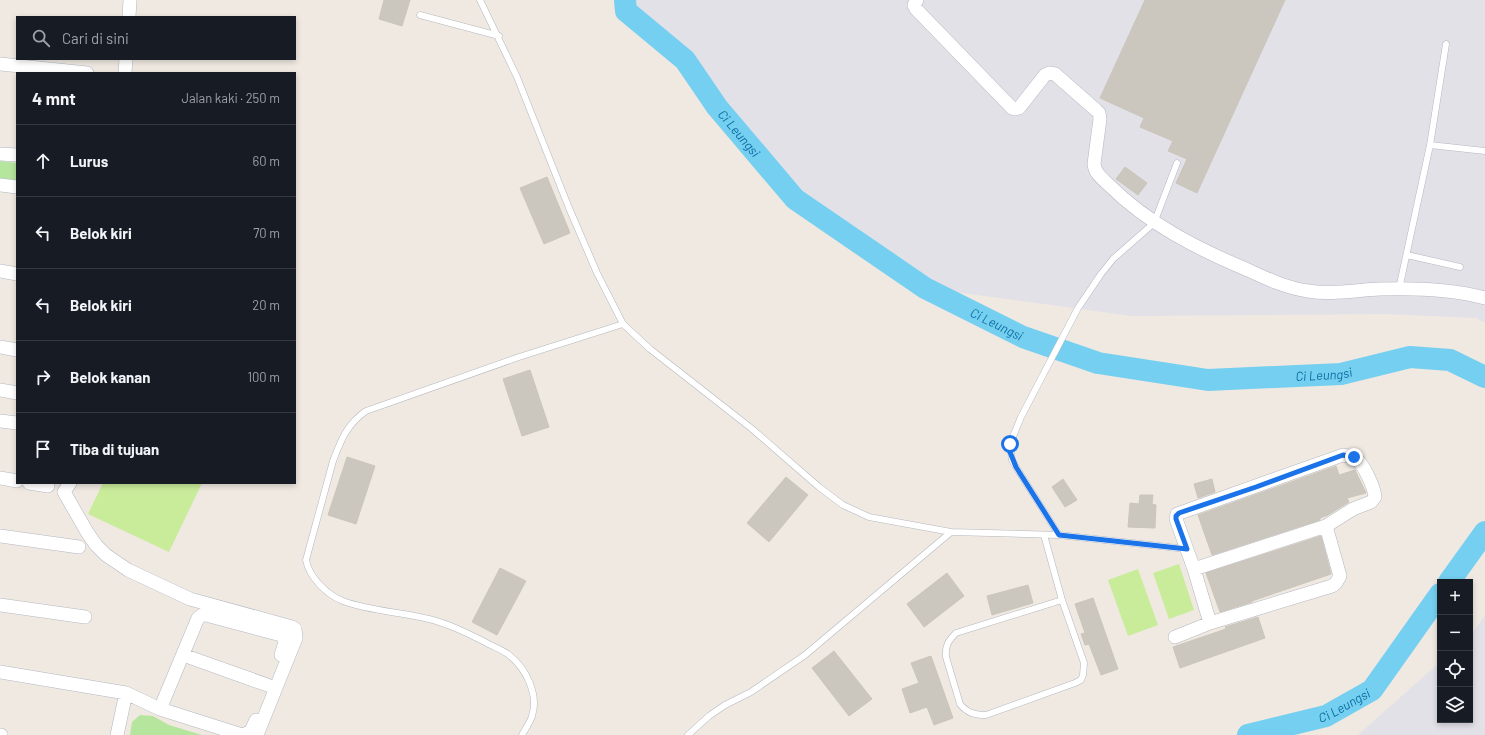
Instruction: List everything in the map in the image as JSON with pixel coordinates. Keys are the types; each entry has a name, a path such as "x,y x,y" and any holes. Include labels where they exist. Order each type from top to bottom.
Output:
{"street":[{"path":"129,16 130,0"},
{"path":"917,0 914,5 916,9 1012,108 1019,108 1045,76 1052,73 1096,110 1100,119 1094,164 1095,172 1124,199 1154,223 1227,261 1291,287 1320,293 1421,289 1485,298"},
{"path":"125,72 126,60"},
{"path":"0,64 77,72"},
{"path":"0,154 16,155"},
{"path":"0,185 16,187"},
{"path":"0,271 16,274"},
{"path":"0,348 16,350"},
{"path":"0,390 16,393"},
{"path":"0,421 16,423"},
{"path":"1194,569 1326,526 1371,502 1375,497 1375,491 1362,464 1354,457 1343,455 1179,513 1176,516 1210,623"},
{"path":"0,478 16,481"},
{"path":"35,484 48,486"},
{"path":"69,484 64,492 87,532 106,555 128,570 190,598 292,627 295,630 296,638 257,735"},
{"path":"1174,637 1210,623 1332,586 1336,583 1340,576 1326,526"},
{"path":"0,536 79,547"},
{"path":"0,605 85,617"},
{"path":"0,672 126,694 160,709 242,735 251,731 270,686 285,642 285,636 202,615 198,618 160,709"},
{"path":"183,655 270,686"},
{"path":"117,735 126,694"}],"lane":[{"path":"480,0 499,36 570,208 595,266 623,324 650,349 751,428 819,487 843,505 869,517 951,532 1059,535 1187,549"},
{"path":"420,15 499,36"},
{"path":"1400,289 1430,146 1446,44"},
{"path":"1430,146 1485,151"},
{"path":"1059,535 1012,460 1010,444 1021,417 1078,308 1113,259 1154,223 1177,163"},
{"path":"1407,255 1460,267"},
{"path":"522,735 532,717 534,703 533,695 520,664 508,654 471,635 442,623 342,601 320,584 311,574 306,560 338,449 350,425 356,418 366,411 438,385 623,324"},
{"path":"688,735 709,716 725,705 751,692 805,655 951,532"},
{"path":"1044,535 1062,600 1084,663 1083,676 1081,680 986,714 978,715 970,713 964,709 960,704 946,657 945,649 949,640 956,633 1062,600"}],"shaded area":[{"path":"625,0 1485,0 1485,323 1476,318 1385,314 1132,316 925,288 795,199 737,130 685,60 626,11"},
{"path":"1485,615 1485,735 1358,735 1437,665 1437,723 1473,723 1474,631"}],"green space":[{"path":"0,161 16,163 16,187 0,185"},
{"path":"103,484 202,484 169,552 88,514"},
{"path":"1179,564 1194,610 1169,619 1153,573"},
{"path":"1138,569 1158,625 1128,636 1108,580"},
{"path":"140,715 153,716 169,725 202,735 130,735 132,722"}],"building":[{"path":"384,0 410,0 402,26 379,19"},
{"path":"1145,0 1285,0 1197,193 1176,183 1187,159 1168,151 1173,141 1140,127 1144,118 1100,98"},
{"path":"1125,167 1147,183 1138,195 1116,179"},
{"path":"547,177 570,233 544,244 520,188"},
{"path":"530,370 549,427 522,436 503,379"},
{"path":"347,457 375,466 356,524 328,515"},
{"path":"1336,466 1339,475 1355,470 1366,493 1347,498 1349,502 1328,515 1320,518 1320,520 1212,555 1198,515"},
{"path":"786,477 808,495 769,542 747,523"},
{"path":"1063,479 1077,500 1065,507 1052,487"},
{"path":"1212,479 1215,492 1198,498 1194,484"},
{"path":"1140,495 1153,495 1152,504 1156,505 1155,528 1128,527 1130,503 1139,504"},
{"path":"1321,536 1331,574 1220,612 1206,573"},
{"path":"500,568 526,581 497,635 472,622"},
{"path":"947,573 964,596 924,627 907,604"},
{"path":"1028,585 1033,603 992,615 987,596"},
{"path":"1093,598 1118,669 1101,675 1089,644 1085,645 1081,634 1085,633 1075,604"},
{"path":"1258,617 1265,638 1180,668 1173,647 1226,629 1225,627"},
{"path":"834,651 872,699 849,716 812,668"},
{"path":"931,656 953,718 934,725 927,707 910,713 902,689 919,683 911,663"}],"waterway":[{"name":"Ci Leungsi","path":"625,0 626,11 685,60 717,107 795,199 925,288 1023,337 1098,363 1208,380 1341,374 1410,357 1450,360 1485,377"},
{"name":"Ci Leungsi","path":"1451,579 1485,532"},
{"name":"Ci Leungsi","path":"1248,735 1326,716 1372,690 1437,598"}],"route":[{"path":"1010,444 1012,460 1059,535 1187,549 1176,519 1176,516 1179,513 1343,455 1354,457"}]}
